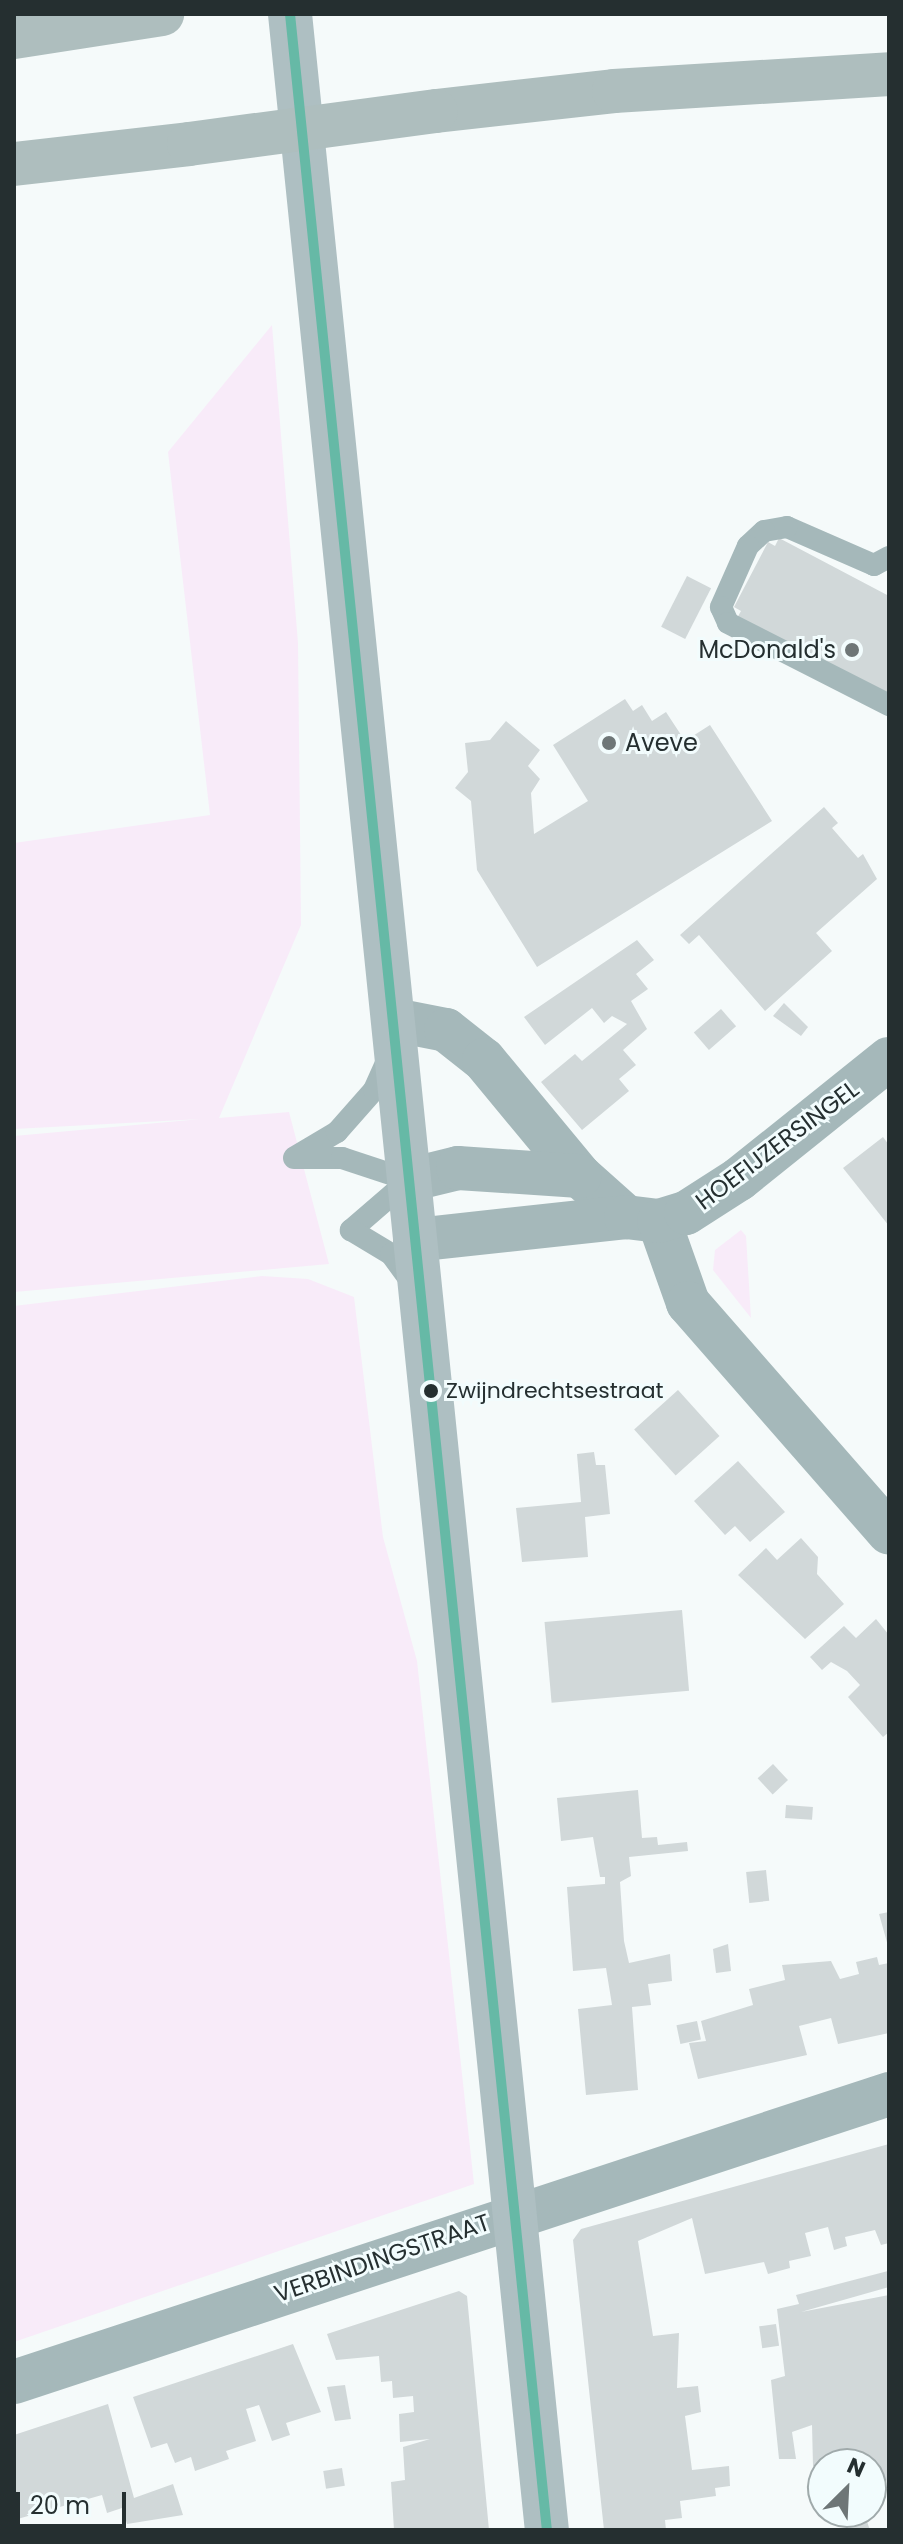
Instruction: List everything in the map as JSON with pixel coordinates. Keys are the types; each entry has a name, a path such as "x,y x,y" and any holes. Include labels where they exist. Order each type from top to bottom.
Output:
{"highway":[{"path":"14,37 162,14"},
{"path":"14,164 614,91 889,74"}],"street":[{"path":"290,14 547,2530"},
{"path":"396,1030 446,1030 484,1060 580,1176 642,1219 688,1303 889,1533"},
{"name":"HOEFIJZERSINGEL","path":"642,1219 686,1213 739,1179 889,1059"},
{"path":"409,1180 458,1168 580,1176"},
{"path":"415,1240 642,1219"},
{"name":"VERBINDINGSTRAAT","path":"14,2382 516,2213 889,2094"}],"lane":[{"path":"889,557 874,565 787,527 764,531 748,546 721,607 728,623 889,705"},
{"path":"396,1030 374,1090 337,1132 294,1158 342,1158 409,1180"},
{"path":"409,1180 351,1230 391,1254 420,1293"}],"shaded area":[{"path":"272,325 298,643 301,925 219,1118 289,1112 329,1264 14,1292 14,1136 201,1119 14,1129 14,843 210,815 168,452"},
{"path":"741,1230 746,1236 751,1318 713,1270 715,1250"},
{"path":"262,1276 308,1279 354,1297 383,1537 417,1661 474,2184 14,2342 14,1306"}],"building":[{"name":"McDonald's","path":"779,538 889,596 889,700 736,620 741,611 734,607 768,542 775,546"},
{"path":"687,576 711,588 685,639 661,627"},
{"path":"625,699 633,711 642,705 652,721 666,712 685,741 710,725 772,821 537,967 477,870 471,801 455,788 468,772 465,743 490,740 506,721 540,750 528,766 540,779 531,793 534,834 588,801 553,745"},
{"path":"824,807 838,823 832,828 858,858 863,854 877,879 816,933 832,951 765,1011 699,935 689,944 680,935"},
{"path":"637,940 654,960 636,974 648,989 631,1001 647,1029 623,1050 636,1065 619,1079 629,1091 582,1130 541,1082 575,1054 582,1061 627,1024 612,1016 604,1023 592,1008 545,1045 524,1017"},
{"path":"784,1003 808,1027 801,1036 773,1016"},
{"path":"721,1009 736,1026 709,1050 694,1033"},
{"path":"883,1137 889,1145 889,1226 843,1168"},
{"path":"678,1390 719,1436 676,1476 634,1429"},
{"path":"594,1452 596,1465 605,1465 610,1514 585,1517 588,1557 522,1562 516,1508 581,1502 577,1454"},
{"path":"738,1461 785,1512 750,1542 735,1526 725,1535 694,1501"},
{"path":"801,1538 818,1557 817,1574 844,1604 805,1639 738,1575 766,1548 777,1560"},
{"path":"682,1610 689,1691 552,1703 545,1622"},
{"path":"876,1619 889,1635 889,1732 883,1737 848,1697 860,1685 847,1671 831,1662 822,1670 810,1657 844,1626 856,1638"},
{"path":"773,1764 788,1780 773,1794 758,1778"},
{"path":"638,1790 642,1838 657,1837 658,1845 687,1842 688,1851 629,1857 631,1876 620,1882 624,1941 629,1963 670,1954 672,1981 648,1984 651,2005 632,2007 638,2090 586,2095 578,2009 612,2005 606,1968 573,1971 567,1887 605,1884 605,1877 600,1877 593,1837 561,1841 557,1798"},
{"path":"786,1805 813,1807 812,1820 785,1818"},
{"path":"766,1870 769,1901 749,1903 746,1872"},
{"path":"889,1912 889,1946 888,1946 879,1914"},
{"path":"728,1944 731,1971 716,1973 713,1949"},
{"path":"877,1957 879,1965 889,1963 889,2033 838,2044 831,2018 799,2026 807,2055 698,2079 689,2043 706,2041 701,2021 753,2005 749,1989 785,1980 782,1965 831,1961 840,1979 859,1974 856,1962"},
{"path":"697,2021 701,2040 680,2044 676,2025"},
{"path":"889,2144 889,2243 881,2245 875,2230 845,2237 847,2246 834,2250 828,2227 805,2233 811,2256 789,2261 790,2268 768,2274 764,2262 705,2274 692,2218 638,2241 653,2336 679,2333 677,2388 698,2386 701,2412 685,2416 692,2470 729,2466 730,2486 715,2488 716,2496 680,2501 682,2518 665,2520 666,2530 604,2530 573,2240 581,2229"},
{"path":"888,2271 889,2287 801,2312 889,2295 889,2480 887,2448 813,2448 812,2425 792,2432 796,2459 779,2459 771,2380 785,2376 777,2309 799,2304 796,2295"},
{"path":"459,2291 467,2296 489,2530 394,2530 391,2482 405,2480 403,2447 430,2439 400,2442 399,2414 414,2412 413,2396 393,2398 392,2381 381,2382 379,2356 336,2360 327,2334"},
{"path":"776,2324 779,2346 762,2348 759,2326"},
{"path":"293,2344 321,2412 286,2423 290,2435 272,2441 259,2405 246,2409 256,2441 226,2451 229,2459 195,2471 191,2457 175,2463 167,2443 151,2448 133,2397"},
{"path":"345,2385 351,2419 335,2421 327,2387"},
{"path":"108,2404 134,2498 173,2484 183,2515 127,2524 122,2508 107,2513 102,2495 14,2520 14,2435"},
{"path":"342,2468 345,2486 326,2489 323,2471"}],"transit line":[{"path":"290,14 547,2530"}],"place":[{"name":"McDonald's","path":"852,650"},
{"name":"Aveve","path":"609,743"},
{"name":"Zwijndrechtsestraat","path":"431,1391"}]}
